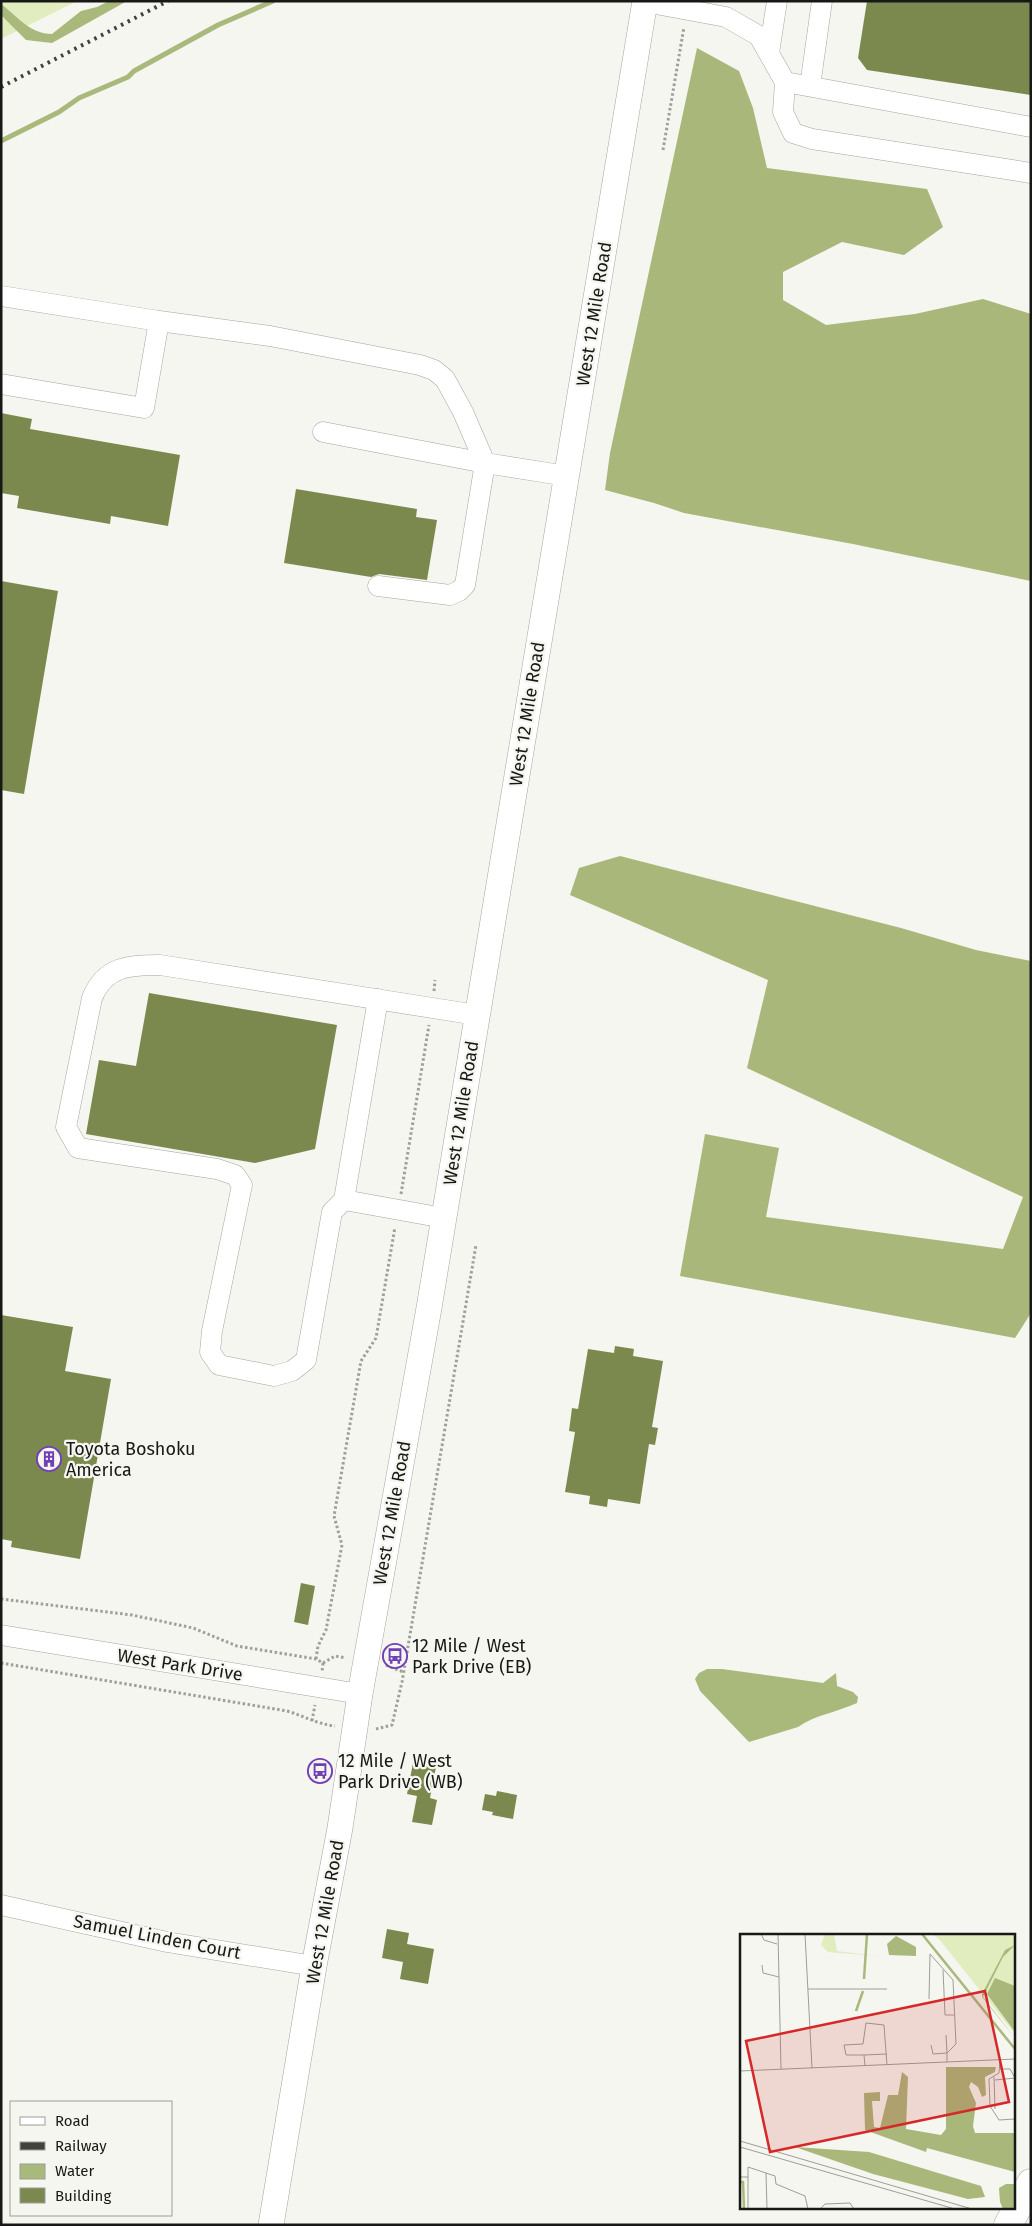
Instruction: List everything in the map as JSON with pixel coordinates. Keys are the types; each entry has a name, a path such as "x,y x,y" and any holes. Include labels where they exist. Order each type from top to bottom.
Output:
{"highway":[{"path":"1008,2225 1031,2183"}],"main road":[{"name":"West 12 Mile Road","path":"271,2225 314,1966 340,1828 360,1694 444,1218 645,1"}],"street":[{"path":"645,1 687,10 728,9 759,36 785,82 783,112 793,133 812,139 1031,173"},
{"path":"769,53 777,1"},
{"path":"810,86 822,1"},
{"path":"785,82 1031,127"},
{"path":"1,296 270,336 420,365 434,370 445,379 450,387 485,463 464,585 459,591 450,594 378,586"},
{"path":"1,384 144,408 159,321"},
{"path":"323,432 485,463 567,476"},
{"path":"378,999 344,1200 332,1212 306,1360 292,1371 274,1376 219,1365 210,1352 212,1331 242,1185 235,1175 218,1169 78,1148 66,1127 92,998 97,984 112,971 137,965 160,965 378,999 477,1015"},
{"path":"344,1200 444,1218"},
{"name":"West Park Drive","path":"1,1635 360,1694"},
{"name":"Samuel Linden Court","path":"1,1905 167,1942 314,1966"}],"path":[{"path":"663,150 687,10"},
{"path":"316,1659 318,1646 326,1630 342,1545 334,1516 361,1361 376,1338 435,980"},
{"path":"376,1730 392,1725 404,1672 476,1245"},
{"path":"1,1599 132,1615 193,1628 237,1646 316,1659 324,1663 312,1721"},
{"path":"1,1663 287,1711 304,1716 323,1725"},
{"path":"390,1666 404,1672"}],"shaded area":[{"path":"1,1 77,1 1,39"},
{"path":"697,48 739,71 753,108 767,168 927,189 943,227 904,255 842,242 783,272 783,300 826,325 915,314 983,299 1031,314 1031,581 853,544 684,513 605,490 610,453"},
{"path":"620,856 901,928 976,950 1031,961 1031,1313 1015,1338 680,1276 705,1134 779,1148 766,1217 1003,1249 1023,1197 747,1068 768,980 570,895 579,868"}],"water":[{"path":"109,1 127,1 52,43 26,40 1,15 1,4 30,28 52,34 81,11 97,7"},
{"path":"707,1669 722,1669 823,1683 836,1673 837,1686 853,1692 858,1697 857,1703 811,1719 798,1727 749,1742 700,1691 695,1679 699,1673"}],"building":[{"path":"867,1 1031,1 1031,95 867,70 858,58"},
{"path":"1,413 32,419 30,429 180,455 168,526 111,516 110,524 17,508 19,496 1,493"},
{"path":"296,489 417,509 416,517 437,520 427,580 379,574 371,577 284,563"},
{"path":"1,581 58,591 24,794 1,790"},
{"path":"149,993 337,1025 315,1149 255,1163 86,1134 99,1060 136,1066"},
{"name":"Toyota Boshoku America","path":"1,1315 73,1327 65,1371 111,1379 80,1559 11,1547 12,1541 1,1539"},
{"path":"615,1346 634,1349 633,1356 663,1361 652,1427 658,1428 655,1445 649,1444 640,1504 608,1499 607,1507 589,1504 590,1496 565,1492 575,1432 569,1431 572,1408 578,1409 588,1349 614,1353"},
{"path":"301,1583 315,1586 308,1625 294,1622"},
{"path":"413,1763 436,1767 430,1798 437,1800 432,1825 412,1822 417,1796 407,1794"},
{"path":"497,1791 517,1795 513,1819 492,1815 493,1812 482,1810 485,1794 496,1796"},
{"path":"387,1929 409,1933 407,1944 434,1949 428,1984 400,1979 403,1962 382,1958"}],"waterway":[{"path":"1,141 59,112 79,98 128,77 134,71 218,25 273,1"}],"railway":[{"path":"1,87 168,1"}],"place":[{"name":"Toyota Boshoku America","path":"49,1459"},
{"name":"12 Mile / West Park Drive (EB)","path":"395,1656"},
{"name":"12 Mile / West Park Drive (WB)","path":"320,1771"}]}
